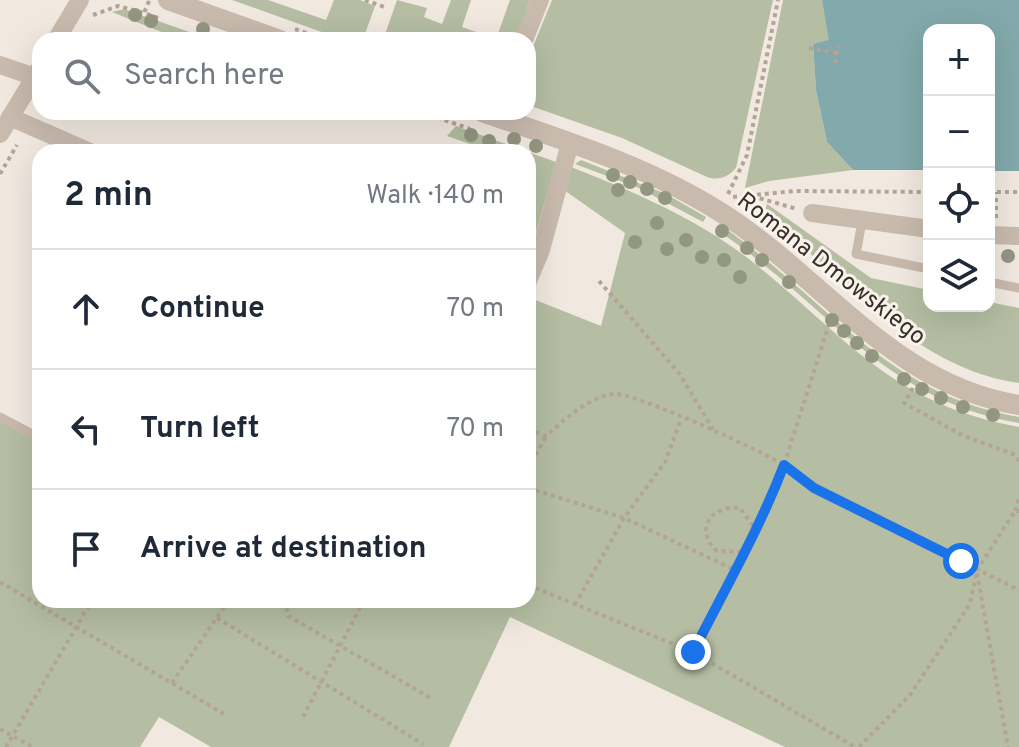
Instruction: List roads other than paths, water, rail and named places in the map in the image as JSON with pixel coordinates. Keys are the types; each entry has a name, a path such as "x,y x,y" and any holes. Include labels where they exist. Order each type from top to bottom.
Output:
{"street":[{"path":"61,32 80,0"},
{"path":"168,0 258,32"},
{"path":"527,32 540,0"},
{"path":"0,65 32,72"},
{"path":"0,134 32,81"},
{"path":"10,117 72,144"},
{"name":"Romana Dmowskiego","path":"507,120 662,180 719,211 790,264 882,345 922,372 960,391 1019,405"},
{"path":"536,262 570,143"},
{"path":"812,213 923,228"},
{"path":"995,235 1019,236"}],"lane":[{"path":"862,222 856,254 923,268"},
{"path":"995,283 1019,288"},
{"path":"0,417 32,434"}],"water":[{"path":"822,0 1019,0 1019,171 995,171 995,24 923,24 923,170 853,170 827,142 816,90 813,44 829,40"}]}
